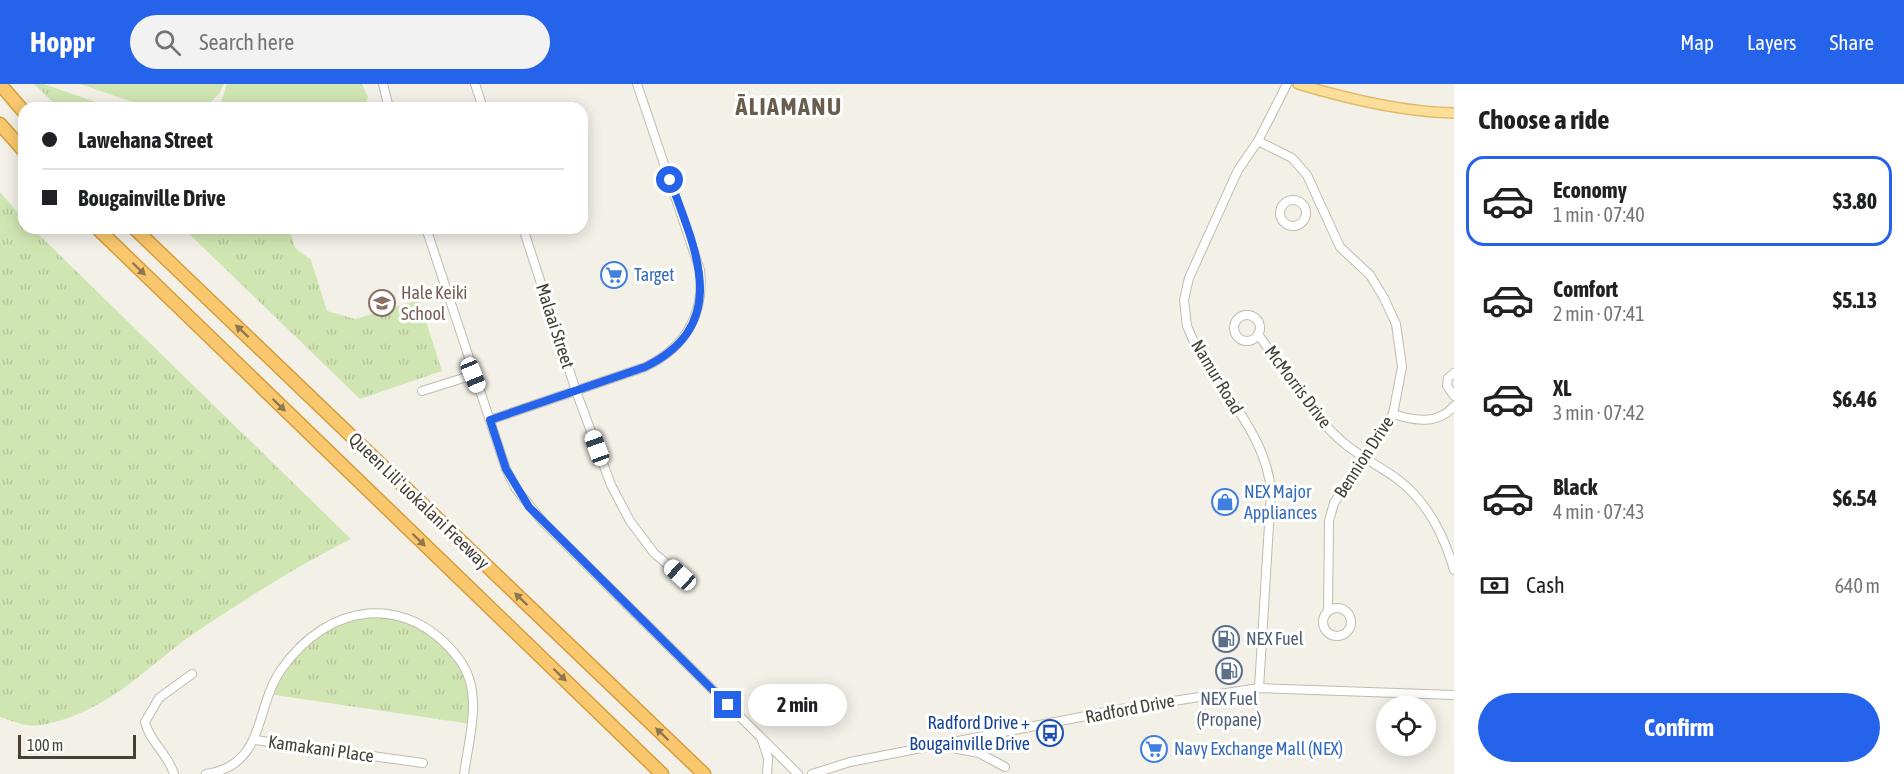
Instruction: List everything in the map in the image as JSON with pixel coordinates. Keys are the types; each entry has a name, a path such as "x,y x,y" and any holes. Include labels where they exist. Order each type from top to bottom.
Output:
{"highway":[{"path":"0,84 18,105"},
{"path":"0,124 18,144"},
{"name":"Queen Liliʻuokalani Freeway","path":"103,234 662,774"},
{"name":"Queen Liliʻuokalani Freeway","path":"140,234 704,774"}],"main road":[{"path":"1298,84 1335,95 1427,113 1454,113"}],"street":[{"path":"383,84 387,102"},
{"path":"475,84 481,102"},
{"path":"490,420 645,367 669,354 687,334 698,310 701,296 697,257 637,84"},
{"name":"Namur Road","path":"1259,688 1268,551 1270,474 1255,438 1186,326 1184,300 1189,278 1238,170 1258,141 1287,84"},
{"name":"Bennion Drive","path":"1258,141 1292,158 1307,175 1340,247 1370,275 1396,324 1402,368 1393,414 1334,503 1329,520 1328,611"},
{"path":"1305,207 1318,201"},
{"path":"428,234 473,375 490,420 497,448 516,489 544,523 798,774"},
{"name":"Malaai Street","path":"524,234 576,391 611,485 630,521 654,553 680,575"},
{"name":"McMorris Drive","path":"1258,334 1309,409 1335,436 1397,479 1415,495 1434,520 1454,570"},
{"path":"1454,373 1447,382 1448,390 1454,396"},
{"path":"422,391 473,375"},
{"path":"1393,414 1413,421 1433,420 1448,413 1454,406"},
{"path":"206,774 218,773 239,759 255,740 268,694 280,670 308,642 324,630 360,614 392,613 404,615 427,628 468,671 474,699 464,774"},
{"path":"174,774 169,759 149,733 145,722 159,698 192,674"},
{"name":"Radford Drive","path":"812,774 850,762 1127,708 1259,688 1454,695"},
{"path":"762,739 768,758 767,774"},
{"name":"Kamakani Place","path":"255,740 423,763"},
{"path":"938,745 979,753 1005,766"},
{"path":"839,774 850,762"}],"green space":[{"path":"34,84 44,84 96,102 53,102"},
{"path":"80,84 224,84 219,94 211,102 132,102"},
{"path":"227,84 362,84 368,97 366,102 221,102"},
{"path":"0,192 18,213 18,234 38,234 351,539 254,594 182,642 134,681 82,713 62,720 35,725 0,717"},
{"path":"189,234 291,234 295,248 311,260 327,311 355,319 419,300 442,371 360,399"},
{"path":"360,614 417,621 468,671 471,724 268,694 280,670 324,630"}],"place":[{"name":"Target","path":"614,275"},
{"name":"Hale Keiki School","path":"382,303"},
{"name":"NEX Major Appliances","path":"1225,502"},
{"name":"NEX Fuel","path":"1226,639"},
{"name":"NEX Fuel (Propane)","path":"1229,671"},
{"name":"Radford Drive + Bougainville Drive","path":"1050,733"},
{"name":"Navy Exchange Mall (NEX)","path":"1154,749"}],"district":[{"name":"ĀLIAMANU","path":"789,107"}],"route":[{"path":"670,180 697,257 702,283 698,310 687,334 669,354 645,367 490,420 497,448 506,469 516,489 529,507 728,705"}]}
